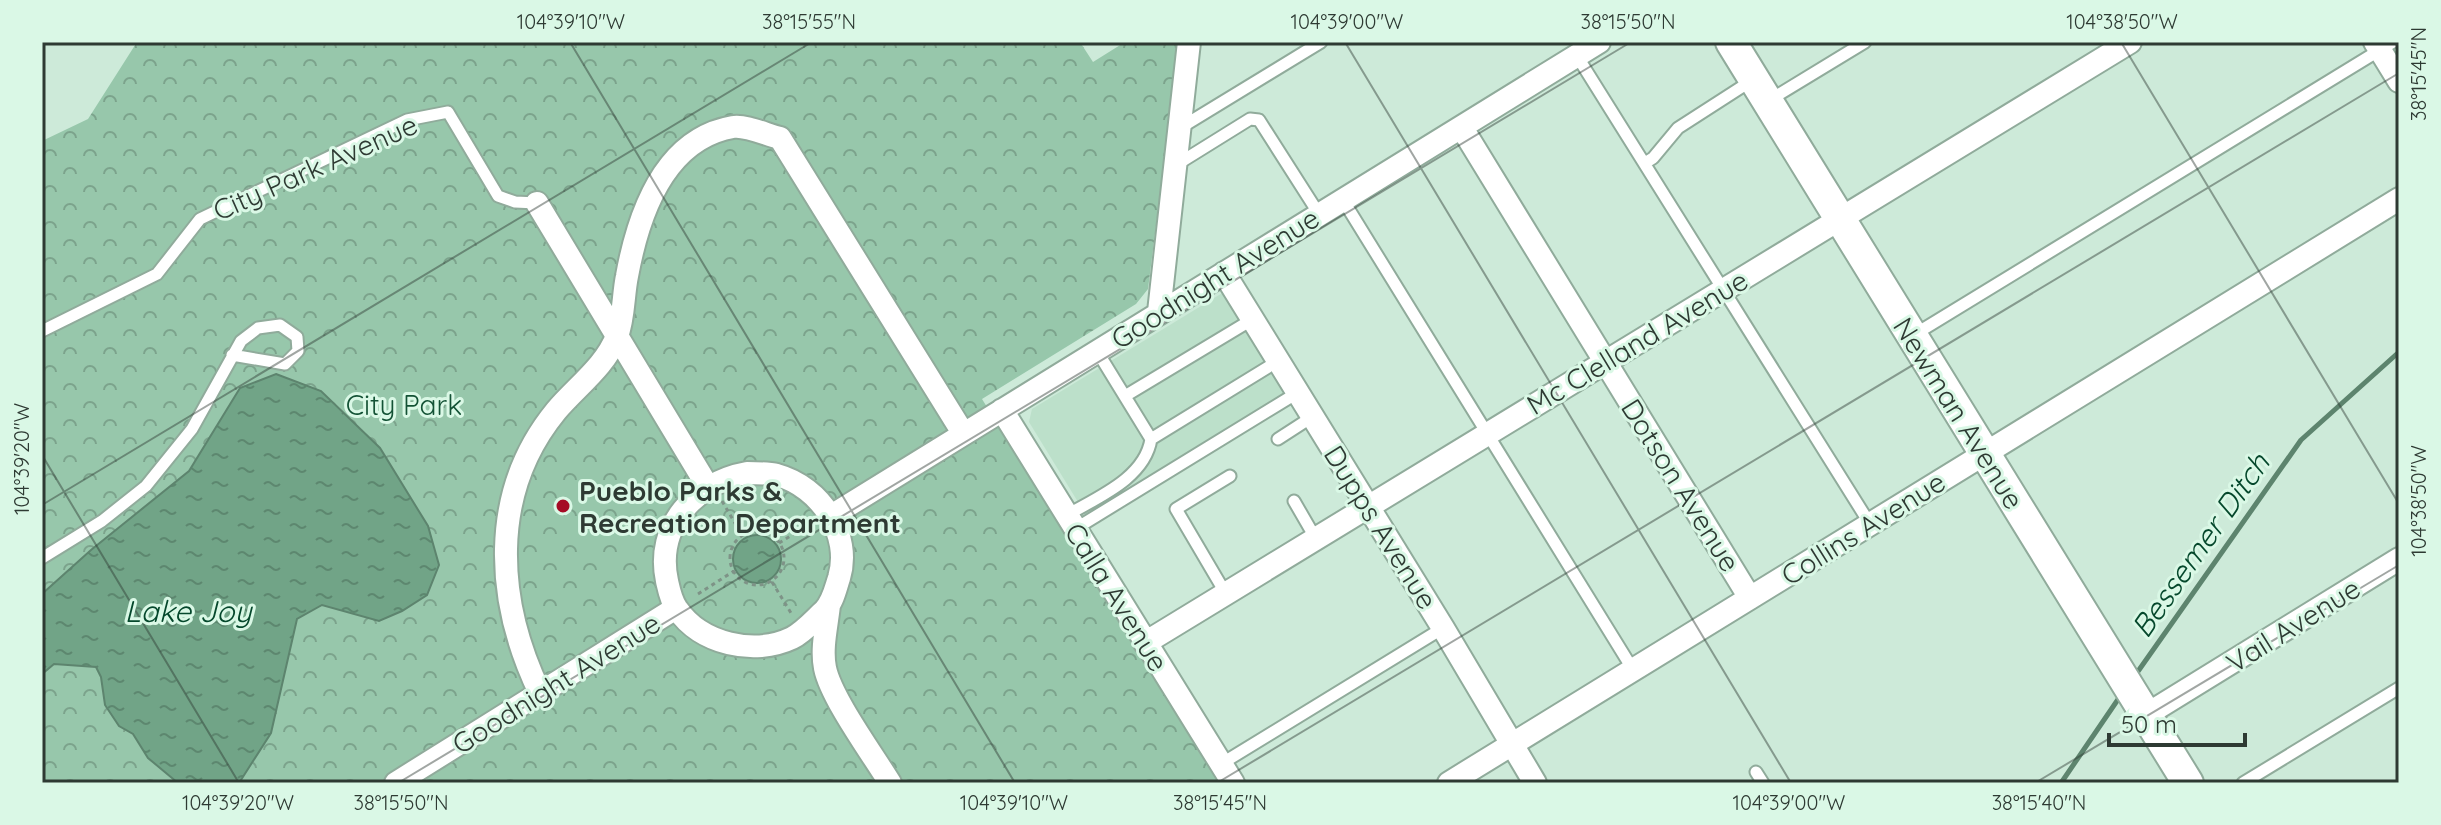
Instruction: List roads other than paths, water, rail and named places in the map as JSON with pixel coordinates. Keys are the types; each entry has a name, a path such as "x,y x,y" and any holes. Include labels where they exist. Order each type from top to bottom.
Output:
{"street":[{"path":"1159,312 1189,42"},
{"name":"Goodnight Avenue","path":"826,517 1599,42"},
{"name":"Newman Avenue","path":"1731,42 2188,783"},
{"name":"Mc Clelland Avenue","path":"1145,643 2130,42"},
{"path":"2383,45 2399,81"},
{"path":"540,693 511,618 504,562 511,504 529,453 556,411 591,377 617,336 639,223 656,184 673,160 702,139 735,126 780,138 963,433"},
{"name":"Dotson Avenue","path":"1462,128 1750,598"},
{"name":"Collins Avenue","path":"1449,783 2399,199"},
{"name":"City Park Avenue","path":"537,203 713,491"},
{"name":"Dupps Avenue","path":"1224,273 1535,783"},
{"name":"Calla Avenue","path":"1002,410 1227,774"},
{"path":"829,605 794,637 776,644 740,646 717,640 691,624 676,608 664,567 665,549 675,520 699,491 713,491 730,476 747,473 778,475 813,494 842,545 844,563 829,605 825,657 831,686 890,783"},
{"name":"Vail Avenue","path":"2146,715 2399,559"},
{"name":"Goodnight Avenue","path":"396,783 676,608"}],"lane":[{"path":"1179,128 1321,42"},
{"path":"1645,163 1678,128 1865,42"},
{"path":"1912,336 2383,45"},
{"path":"1577,56 1870,524"},
{"name":"City Park Avenue","path":"42,331 157,274 200,219 407,120 448,112 498,196 515,202 537,203"},
{"path":"1175,165 1250,119 1259,120 1319,214"},
{"path":"1343,200 1632,668"},
{"path":"1125,396 1253,319"},
{"path":"42,558 102,521 146,486 192,429 232,355 241,341 258,328 280,325 297,337 298,351 285,364 232,355"},
{"path":"1071,522 1127,479 1149,452 1151,439 1097,351"},
{"path":"1151,439 1278,361"},
{"path":"1071,522 1135,492 1297,393"},
{"path":"1278,439 1312,417"},
{"path":"1226,594 1176,509 1230,476"},
{"path":"1127,479 1135,492"},
{"path":"1294,501 1316,539"},
{"path":"1227,774 1443,628"},
{"path":"2243,783 2399,688"},
{"path":"1756,772 1763,783"}],"water":[{"name":"Lake Joy","path":"276,374 321,391 380,448 428,526 439,565 427,595 379,621 322,605 297,619 271,733 239,783 178,783 148,758 133,734 119,726 105,705 101,677 96,667 54,664 42,674 42,594 189,471 240,388"},
{"path":"757,535 774,542 781,559 774,576 757,583 740,576 733,559 740,542"}],"waterway":[{"name":"Bessemer Ditch","path":"2134,677 2301,440 2399,352"},
{"name":"Bessemer Ditch","path":"2061,783 2121,695"}],"place":[{"name":"Pueblo Parks & Recreation Department","path":"563,506"}],"park label":[{"name":"City Park","path":"404,404"}]}
